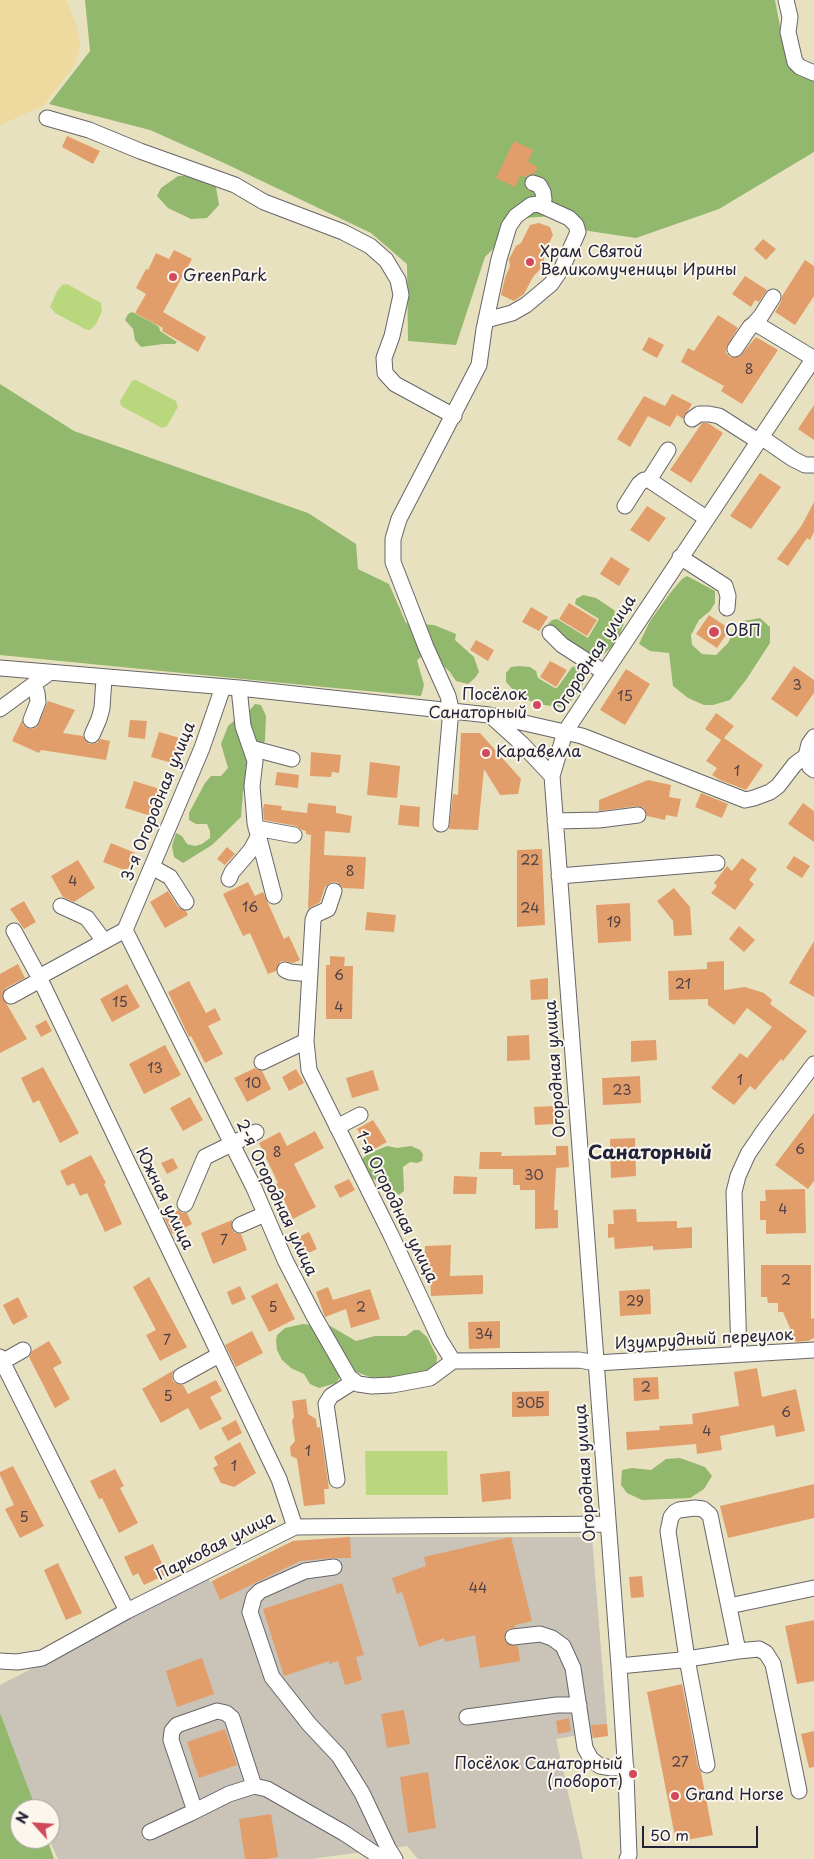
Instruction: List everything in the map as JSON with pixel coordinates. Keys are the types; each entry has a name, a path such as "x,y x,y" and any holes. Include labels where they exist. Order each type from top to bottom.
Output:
{"street":[{"path":"786,0 790,12 795,18 788,32 796,62 800,67 814,73"},
{"path":"47,118 89,130 140,151 235,185 264,202 343,232 370,246 386,260 398,280 401,295 392,336 384,358 385,372 395,384 454,416"},
{"path":"533,183 539,185 543,192 544,199 542,205"},
{"path":"442,824 451,709 448,696 426,647 393,562 393,539 398,519 454,416 479,365 486,320 499,259 509,226 516,216 531,205 538,204 569,218 576,225 578,232 562,268 551,284 526,305 512,312 486,320"},
{"path":"735,349 750,327 762,316 773,297"},
{"path":"756,323 814,358"},
{"name":"Огородная улица","path":"630,1858 619,1666 552,776 565,732 680,556 814,358"},
{"path":"692,419 699,414 718,416 793,459 805,465 814,465"},
{"path":"649,480 668,450"},
{"path":"625,506 639,484 644,480 649,480 706,518"},
{"path":"680,556 725,586 728,596 727,608"},
{"path":"550,633 562,645 604,672"},
{"path":"0,668 238,688 489,714 582,736 745,800 770,792 778,786 810,746"},
{"path":"0,709 49,673"},
{"path":"92,735 102,708 104,678"},
{"path":"31,720 38,702 34,684"},
{"name":"3-я Огородная улица","path":"125,930 152,867 179,787 202,748 223,687"},
{"path":"238,688 243,726 255,761 252,806 274,896"},
{"path":"489,714 522,744 552,776"},
{"path":"810,746 810,768 814,770"},
{"path":"252,748 292,759"},
{"path":"555,821 599,820 638,815"},
{"path":"258,831 294,835"},
{"path":"229,879 232,872 251,850 258,831"},
{"path":"559,876 716,862"},
{"path":"152,867 170,876 186,902"},
{"name":"1-я Огородная улица","path":"334,891 328,909 315,915 312,925 306,1041 310,1070 440,1340 453,1360"},
{"path":"60,906 86,918 104,941"},
{"path":"11,996 125,930"},
{"name":"2-я Огородная улица","path":"125,930 148,989 232,1144 285,1260 314,1316 342,1367 353,1382"},
{"name":"Южная улица","path":"14,931 40,979 279,1479 295,1527"},
{"path":"285,970 310,974"},
{"path":"262,1062 306,1041"},
{"path":"739,1354 734,1192 738,1176 748,1154 814,1064"},
{"path":"337,1127 360,1115"},
{"path":"185,1204 205,1157 256,1132"},
{"path":"240,1225 265,1214"},
{"path":"23,1350 1,1359 127,1610"},
{"name":"Изумрудный переулок","path":"596,1363 814,1350"},
{"path":"181,1376 220,1355"},
{"path":"336,1480 326,1404 331,1396 353,1382 378,1386 430,1378 453,1360 578,1360 596,1363"},
{"path":"707,1765 687,1659 668,1531 668,1524 675,1512 695,1508 703,1509 710,1515 738,1651"},
{"name":"Парковая улица","path":"0,1661 17,1662 42,1658 127,1610 295,1527 608,1524"},
{"path":"334,1568 304,1571 260,1591 254,1597 250,1612 272,1677 309,1724 339,1756 362,1793 388,1848 396,1859"},
{"path":"729,1606 814,1588"},
{"path":"513,1637 540,1634 552,1638 563,1646 573,1668 585,1748 591,1759 600,1766 612,1768 626,1767"},
{"path":"619,1666 759,1649 766,1653 773,1664 799,1791"},
{"path":"467,1717 557,1705 579,1704"},
{"path":"195,1811 171,1740 172,1731 177,1725 217,1711 226,1713 232,1718 254,1786"},
{"path":"150,1832 228,1794 254,1786 268,1789 344,1833 383,1859"}],"shaded area":[{"path":"350,1537 592,1537 608,1736 591,1738 590,1733 556,1739 583,1859 418,1859 407,1846 311,1859 58,1859 54,1849 60,1849 60,1799 32,1799 0,1726 0,1685 208,1578 210,1582 293,1541"}],"green space":[{"path":"85,0 775,0 783,42 799,76 814,81 814,152 719,209 636,238 575,229 553,216 524,218 485,257 456,345 408,341 407,264 371,233 150,130 49,104 90,51"},
{"path":"178,176 190,176 216,187 219,205 207,218 191,219 168,208 157,196 161,188"},
{"path":"67,284 101,303 102,311 96,324 90,330 55,313 50,307 57,291 62,285"},
{"path":"132,312 159,327 160,331 177,342 175,344 141,347 135,340 133,329 125,320 128,314"},
{"path":"136,380 176,401 178,407 167,426 162,428 121,406 120,401 132,381"},
{"path":"0,384 74,431 308,513 356,544 358,569 389,584 406,623 434,625 456,634 455,640 474,657 479,672 468,684 456,681 450,672 437,660 421,657 417,660 424,685 421,696 0,655"},
{"path":"687,576 715,591 715,603 710,611 699,620 691,635 692,645 702,654 716,655 728,643 736,628 743,621 760,618 770,627 770,643 746,680 730,700 713,705 704,705 688,698 673,686 669,653 650,651 639,644 650,621 671,592"},
{"path":"583,595 596,598 614,610 624,623 617,642 603,655 589,656 563,639 548,624 552,620 557,619 588,638 599,619 575,604 576,599"},
{"path":"578,666 585,672 583,684 569,703 561,707 544,705 527,700 516,693 506,682 506,673 511,667 530,667 536,671 538,678 557,688 572,667"},
{"path":"255,704 261,705 266,716 265,740 257,763 243,792 241,817 212,845 183,863 174,857 172,846 176,833 182,836 187,844 195,846 202,844 210,838 207,824 196,824 189,820 189,813 205,783 211,776 221,776 228,768 221,744 228,726 236,719 244,717"},
{"path":"387,1146 397,1148 411,1146 420,1150 423,1154 422,1161 417,1163 410,1162 403,1167 404,1191 399,1195 388,1186 373,1179 365,1170 362,1159 368,1154"},
{"path":"325,1323 356,1341 375,1336 406,1336 414,1330 419,1330 427,1337 437,1357 436,1367 424,1374 393,1379 370,1377 346,1368 336,1383 319,1388 310,1384 304,1374 291,1368 282,1360 277,1350 276,1341 277,1335 285,1328 303,1324"},
{"path":"365,1451 447,1451 448,1495 366,1495"},
{"path":"680,1458 705,1467 712,1476 704,1489 690,1498 642,1500 627,1493 621,1485 622,1470 632,1468 651,1470 666,1459"},
{"path":"0,1713 32,1799 10,1799 10,1849 50,1849 54,1859 0,1859"}],"sand":[{"path":"0,0 66,0 77,27 80,46 75,65 43,106 0,125"}],"building":[{"path":"67,136 100,151 93,164 62,147"},
{"path":"514,141 533,150 528,162 538,167 534,174 526,177 521,175 515,187 496,178"},
{"path":"539,223 550,227 553,235 544,254 542,267 533,277 524,294 514,301 501,295 510,266 509,259 516,246 521,243 530,225"},
{"path":"763,239 776,249 766,260 754,249"},
{"path":"174,250 192,259 163,312 206,337 198,352 162,331 163,328 135,313 146,294 136,288 146,269 148,270 156,253 169,259"},
{"path":"805,260 814,266 814,296 795,325 775,312 782,296"},
{"path":"745,276 767,290 759,302 755,300 751,307 732,294"},
{"path":"718,315 738,328 726,348 726,353 730,357 739,357 756,337 778,350 742,404 721,391 724,386 681,362 688,348 694,351"},
{"path":"649,337 664,345 657,358 642,350"},
{"path":"672,394 692,404 683,419 677,415 670,427 648,416 630,447 617,439 644,396 665,406"},
{"path":"814,405 814,440 798,429"},
{"path":"702,423 708,423 723,433 691,483 670,470"},
{"path":"760,473 781,487 751,529 730,516"},
{"path":"814,502 814,532 810,540 807,538 788,566 777,559 802,525"},
{"path":"647,506 666,518 649,542 630,530"},
{"path":"611,557 630,569 619,586 600,574"},
{"path":"569,603 597,620 587,636 559,619"},
{"path":"531,607 548,617 539,631 522,622"},
{"path":"709,615 730,629 717,648 696,634"},
{"path":"476,640 494,650 488,661 470,650"},
{"path":"550,661 567,670 556,687 540,677"},
{"path":"794,666 814,680 814,693 797,717 771,699"},
{"path":"626,669 650,684 625,725 600,710"},
{"path":"48,701 75,710 63,733 83,736 89,744 97,743 100,739 110,741 106,760 41,750 39,753 12,741 22,720 23,725 27,728 37,727"},
{"path":"716,713 734,726 724,738 763,765 746,790 712,775 717,768 706,761 721,740 705,729"},
{"path":"130,720 147,721 145,739 128,737"},
{"path":"159,732 180,738 172,763 151,757"},
{"path":"461,733 480,733 521,779 518,794 500,795 484,769 478,830 449,829 453,794 458,795"},
{"path":"311,752 341,755 339,773 332,772 331,777 310,776"},
{"path":"370,762 400,766 397,798 367,795"},
{"path":"277,772 299,775 298,788 275,785"},
{"path":"648,780 671,785 669,797 681,799 677,817 666,815 665,820 647,816 644,808 637,806 599,811 599,800"},
{"path":"134,781 160,789 151,816 125,808"},
{"path":"701,793 728,804 722,818 695,807"},
{"path":"308,803 336,806 336,813 352,816 350,833 325,831 324,855 366,857 364,889 343,888 337,882 332,882 325,887 320,902 309,908 311,835 306,834 306,831 296,826 264,820 263,809 264,804 282,806 281,810 307,813"},
{"path":"803,803 814,811 814,842 788,824"},
{"path":"400,805 420,807 419,827 398,825"},
{"path":"111,843 135,853 129,868 124,870 103,862"},
{"path":"227,847 235,854 225,865 217,859"},
{"path":"542,849 545,925 517,927 517,850"},
{"path":"794,856 810,866 802,878 786,868"},
{"path":"742,858 757,869 749,880 754,884 735,910 711,893 717,886 714,883 727,866 732,871"},
{"path":"78,860 95,888 74,902 63,897 51,876"},
{"path":"248,882 255,896 263,892 284,939 289,936 300,960 293,963 280,962 276,971 268,974 250,933 243,936 223,894"},
{"path":"674,888 690,907 692,935 674,936 673,921 657,901"},
{"path":"168,891 178,907 186,911 188,915 165,928 150,902"},
{"path":"24,901 36,922 24,929 10,909"},
{"path":"630,903 631,941 598,943 596,905"},
{"path":"367,912 396,915 394,932 365,930"},
{"path":"739,926 755,940 744,952 729,939"},
{"path":"814,941 814,997 789,983"},
{"path":"330,956 345,957 344,966 353,966 352,1019 326,1019 326,965 330,965"},
{"path":"724,961 724,990 745,987 764,993 772,1000 770,1004 807,1031 783,1061 781,1059 755,1090 750,1086 734,1105 711,1088 740,1053 747,1058 772,1027 747,1008 734,1025 708,1005 708,999 669,1000 668,971 707,969 707,962"},
{"path":"18,964 25,978 6,988 2,996 27,1039 0,1053 0,974"},
{"path":"548,978 548,999 531,1000 530,980"},
{"path":"189,981 206,1013 215,1008 221,1020 208,1026 223,1054 205,1063 191,1036 189,1037 168,992"},
{"path":"127,984 140,1007 112,1022 100,999"},
{"path":"46,1020 52,1031 41,1037 35,1026"},
{"path":"529,1035 530,1060 507,1061 507,1036"},
{"path":"656,1040 657,1060 631,1062 631,1041"},
{"path":"165,1045 181,1075 144,1094 129,1064"},
{"path":"43,1067 79,1133 60,1143 39,1100 33,1103 21,1078"},
{"path":"255,1068 262,1071 271,1089 247,1102 234,1078"},
{"path":"296,1069 304,1083 289,1091 282,1077"},
{"path":"373,1070 379,1090 352,1098 346,1078"},
{"path":"640,1076 641,1103 603,1105 602,1078"},
{"path":"190,1097 203,1120 183,1131 170,1108"},
{"path":"555,1106 555,1124 535,1125 534,1107"},
{"path":"814,1113 814,1181 808,1189 775,1165"},
{"path":"373,1120 387,1142 371,1151 357,1129"},
{"path":"315,1131 324,1148 294,1164 316,1207 293,1219 259,1143 280,1132 287,1146"},
{"path":"635,1138 636,1176 611,1178 610,1139"},
{"path":"556,1146 568,1146 569,1167 556,1168 554,1210 558,1210 558,1228 535,1229 535,1190 520,1190 520,1185 513,1185 513,1169 479,1169 480,1152 502,1152 501,1156 556,1155"},
{"path":"91,1155 106,1183 104,1184 122,1224 105,1232 87,1193 80,1196 74,1183 67,1186 60,1171"},
{"path":"173,1158 178,1168 167,1174 161,1163"},
{"path":"454,1176 477,1177 476,1194 453,1194"},
{"path":"349,1179 355,1190 340,1198 334,1186"},
{"path":"805,1189 806,1233 766,1234 766,1220 760,1220 760,1201 766,1201 765,1190"},
{"path":"636,1209 637,1222 677,1221 677,1228 692,1227 692,1248 653,1250 653,1246 615,1249 614,1237 608,1238 608,1224 614,1224 613,1210"},
{"path":"178,1210 182,1213 187,1213 192,1224 172,1234 164,1217"},
{"path":"232,1220 232,1229 235,1233 241,1234 247,1250 213,1264 201,1233"},
{"path":"309,1232 317,1249 300,1257 292,1240"},
{"path":"451,1245 450,1276 483,1275 483,1294 431,1296 430,1272 425,1272 425,1246"},
{"path":"761,1265 811,1265 811,1319 814,1318 814,1338 808,1341 796,1342 783,1312 778,1312 778,1303 768,1303 767,1297 761,1297"},
{"path":"149,1277 187,1347 160,1361 146,1335 156,1330 133,1287"},
{"path":"277,1283 295,1319 269,1332 251,1296"},
{"path":"240,1286 246,1299 232,1305 227,1292"},
{"path":"328,1287 333,1300 370,1289 380,1319 351,1328 346,1309 325,1317 316,1292"},
{"path":"650,1289 651,1314 620,1316 619,1291"},
{"path":"18,1297 28,1317 13,1325 3,1305"},
{"path":"500,1321 500,1348 469,1349 468,1322"},
{"path":"252,1331 263,1353 236,1367 225,1345"},
{"path":"49,1341 62,1363 53,1368 70,1399 55,1408 29,1357 32,1351"},
{"path":"757,1368 762,1397 796,1389 805,1431 776,1437 774,1425 720,1436 722,1450 697,1454 696,1444 627,1450 626,1432 660,1430 659,1426 693,1424 692,1414 739,1406 734,1372"},
{"path":"174,1370 172,1375 173,1381 183,1385 188,1394 216,1380 222,1391 210,1397 222,1419 200,1430 188,1408 161,1423 142,1389"},
{"path":"658,1377 659,1399 634,1401 633,1378"},
{"path":"549,1391 549,1416 512,1417 512,1392"},
{"path":"306,1399 308,1414 316,1419 317,1428 320,1427 329,1489 324,1489 325,1504 304,1506 297,1459 291,1456 290,1447 295,1441 292,1401"},
{"path":"236,1420 242,1433 228,1441 221,1428"},
{"path":"240,1442 256,1473 234,1487 221,1483 213,1468 218,1465 214,1457"},
{"path":"13,1466 44,1526 20,1538 5,1509 14,1505 0,1475 0,1472"},
{"path":"115,1469 124,1486 120,1488 138,1523 119,1533 102,1498 99,1499 90,1481"},
{"path":"510,1471 511,1499 482,1502 480,1474"},
{"path":"814,1484 814,1518 728,1538 720,1506"},
{"path":"350,1537 351,1558 300,1561 220,1600 212,1581 293,1541"},
{"path":"511,1537 532,1621 515,1625 516,1627 508,1629 504,1638 509,1645 518,1646 520,1661 480,1668 475,1635 445,1642 444,1638 419,1647 402,1592 397,1594 392,1578 426,1566 424,1557"},
{"path":"153,1544 167,1574 144,1585 138,1573 133,1576 124,1557"},
{"path":"58,1563 82,1613 66,1620 44,1570"},
{"path":"642,1576 644,1597 631,1598 629,1577"},
{"path":"342,1583 364,1655 356,1657 362,1680 345,1685 338,1661 329,1664 329,1661 284,1676 263,1609"},
{"path":"814,1620 814,1681 797,1684 785,1626"},
{"path":"202,1658 214,1694 177,1707 166,1671"},
{"path":"682,1684 713,1835 676,1842 647,1692"},
{"path":"404,1710 410,1744 387,1748 381,1714"},
{"path":"569,1718 571,1731 558,1734 556,1721"},
{"path":"607,1724 608,1736 593,1738 591,1725"},
{"path":"225,1729 237,1765 199,1778 187,1742"},
{"path":"814,1731 814,1767 809,1768 801,1734"},
{"path":"428,1772 436,1828 408,1833 400,1777"},
{"path":"271,1814 278,1857 245,1859 239,1819"}],"place":[{"name":"Храм Святой Великомученицы Ирины","path":"530,262"},
{"name":"GreenPark","path":"173,277"},
{"name":"ОВП","path":"714,632"},
{"name":"Посёлок Санаторный","path":"537,705"},
{"name":"Каравелла","path":"486,753"},
{"name":"Посёлок Санаторный (поворот)","path":"633,1774"},
{"name":"Grand Horse","path":"675,1796"}],"district":[{"name":"Санаторный","path":"650,1154"}]}
